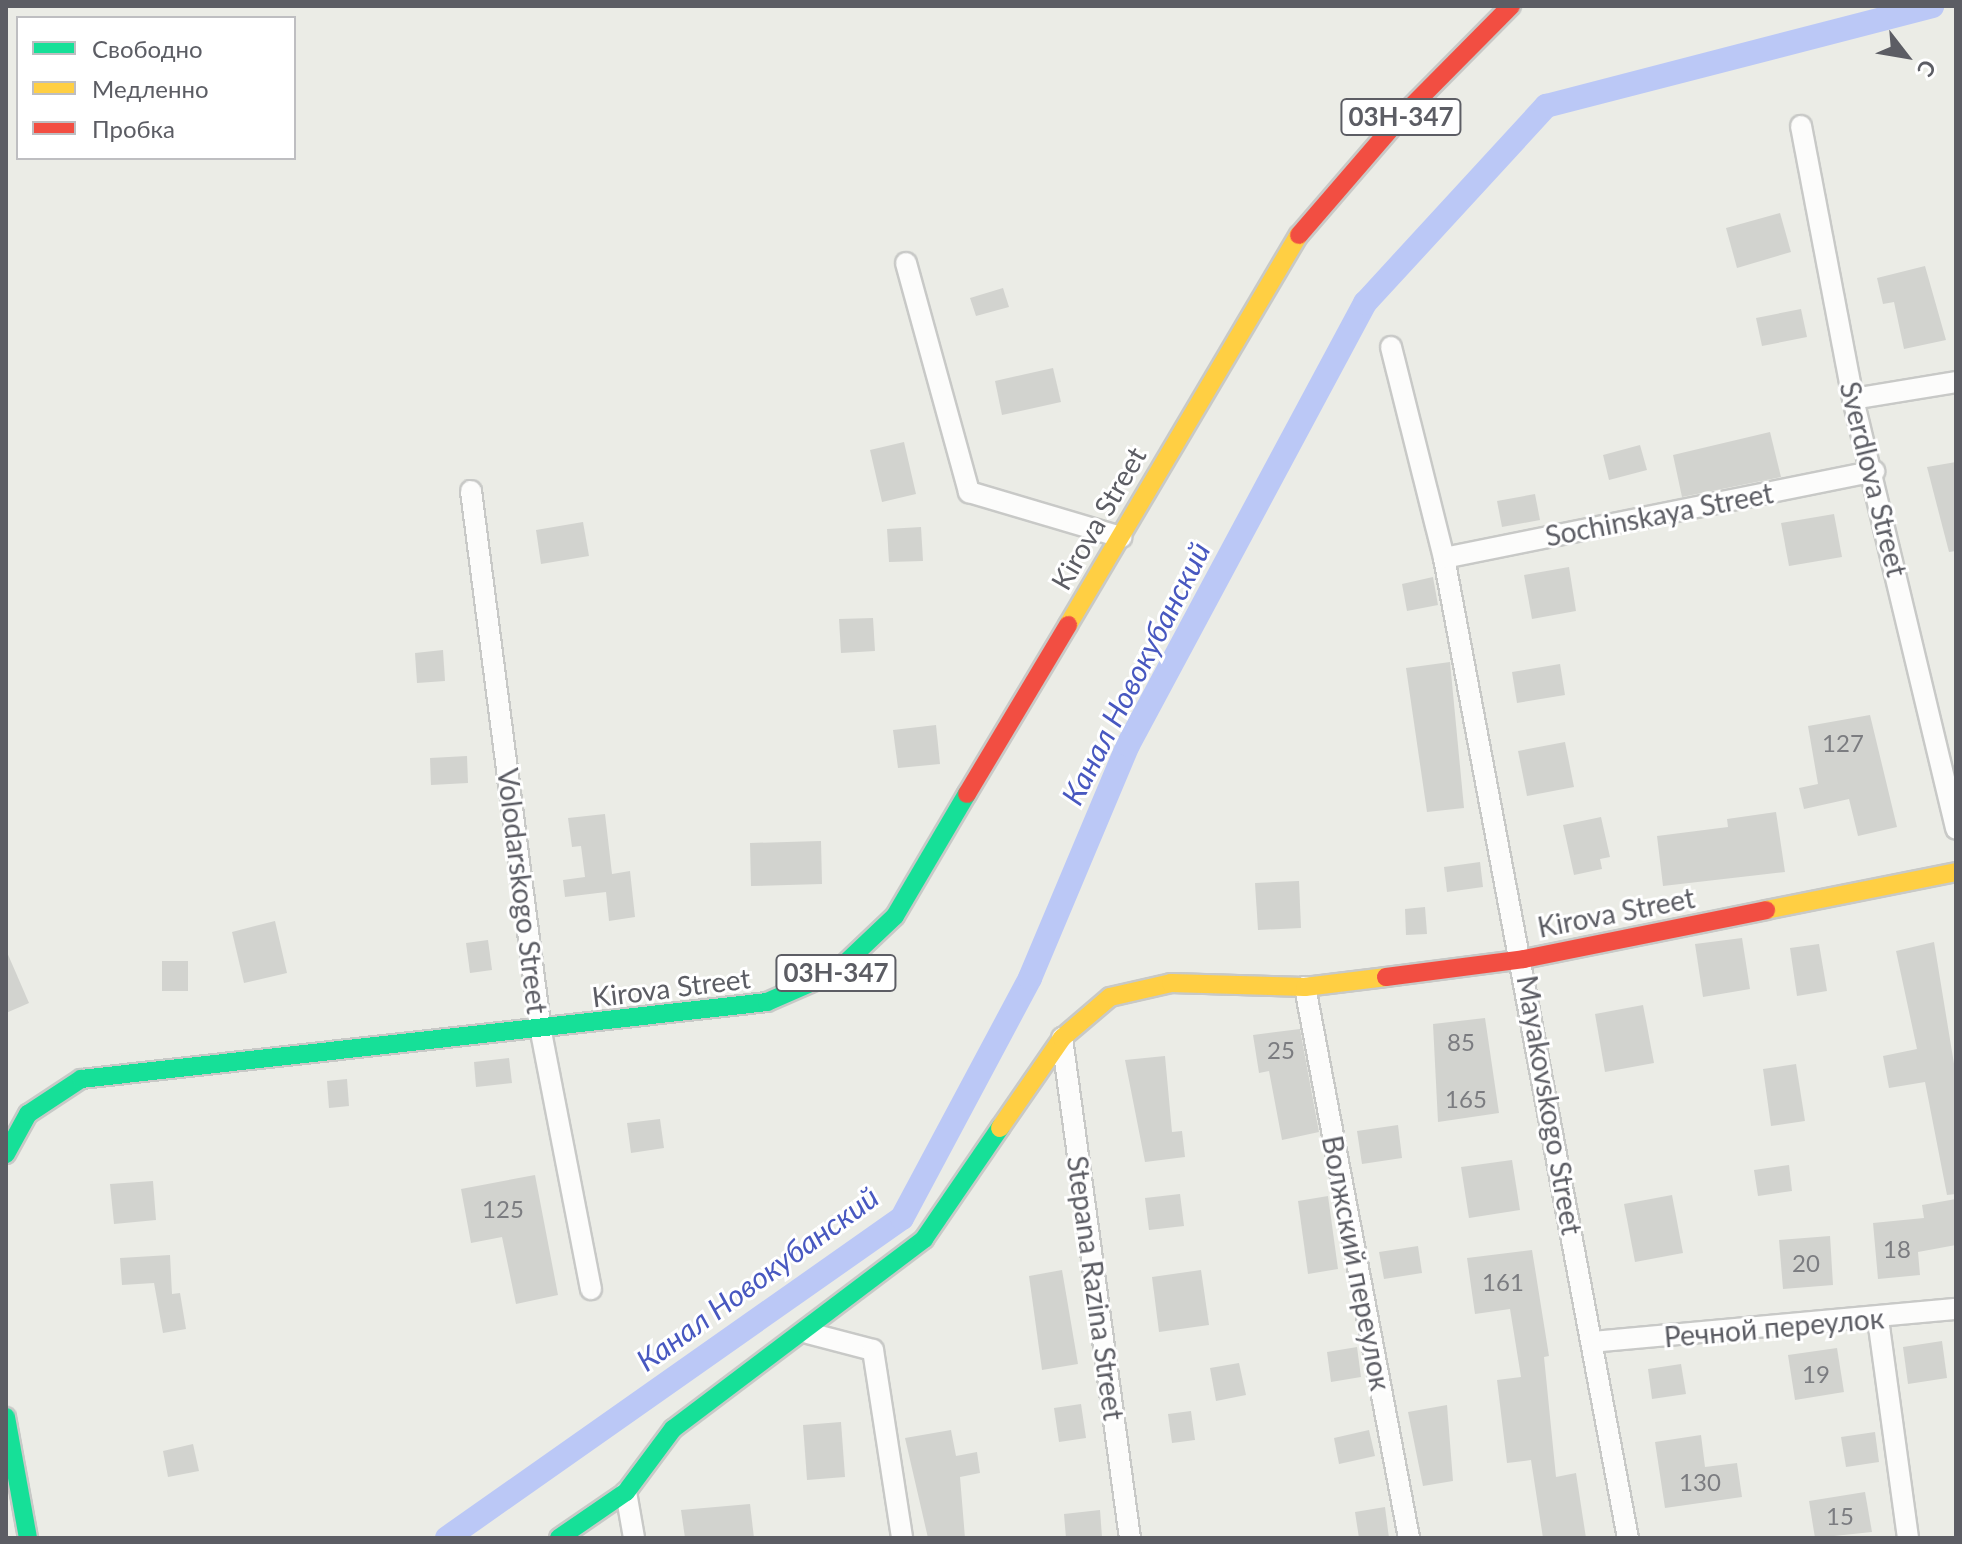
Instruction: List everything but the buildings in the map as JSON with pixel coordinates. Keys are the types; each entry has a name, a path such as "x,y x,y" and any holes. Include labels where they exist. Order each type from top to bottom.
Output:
{"main road":[{"name":"Kirova Street","path":"6,1154 28,1114 81,1079 541,1032 767,1002 836,972 895,916 1299,235 1400,118 1511,6"},
{"name":"Kirova Street","path":"559,1538 626,1492 673,1429 808,1333 924,1239 1062,1038 1110,997 1171,983 1305,987 1524,959 1956,872"},
{"path":"6,1417 28,1538"}],"street":[{"name":"Sverdlova Street","path":"1801,126 1853,399 1874,471 1956,829"},
{"path":"906,263 969,492 1121,537"},
{"name":"Mayakovskogo Street","path":"1391,347 1444,558 1524,959 1628,1538"},
{"path":"1853,399 1956,382"},
{"name":"Sochinskaya Street","path":"1444,558 1874,471"},
{"name":"Volodarskogo Street","path":"471,491 541,1032 591,1289"},
{"name":"Волжский переулок","path":"1305,987 1409,1538"},
{"name":"Stepana Razina Street","path":"1062,1038 1130,1538"},
{"name":"Речной переулок","path":"1592,1342 1878,1319 1956,1309"},
{"path":"1878,1319 1908,1538"},
{"path":"808,1333 873,1350 902,1538"},
{"path":"626,1492 634,1538"}],"waterway":[{"name":"Канал Новокубанский","path":"447,1538 902,1218 1030,978 1128,745 1365,303 1546,106 1932,6"}],"traffic: fast":[{"path":"6,1154 28,1114 81,1079 767,1002 836,972 895,916 967,794"},
{"path":"559,1538 626,1492 673,1429 924,1239 1000,1128"},
{"path":"6,1417 28,1538"}],"traffic: slow":[{"path":"1068,625 1299,235"},
{"path":"1766,910 1956,872"},
{"path":"1000,1128 1062,1038 1110,997 1171,983 1305,987 1386,977"}],"traffic: jam":[{"path":"1299,235 1400,118 1511,6"},
{"path":"967,794 1068,625"},
{"path":"1386,977 1524,959 1766,910"}]}
